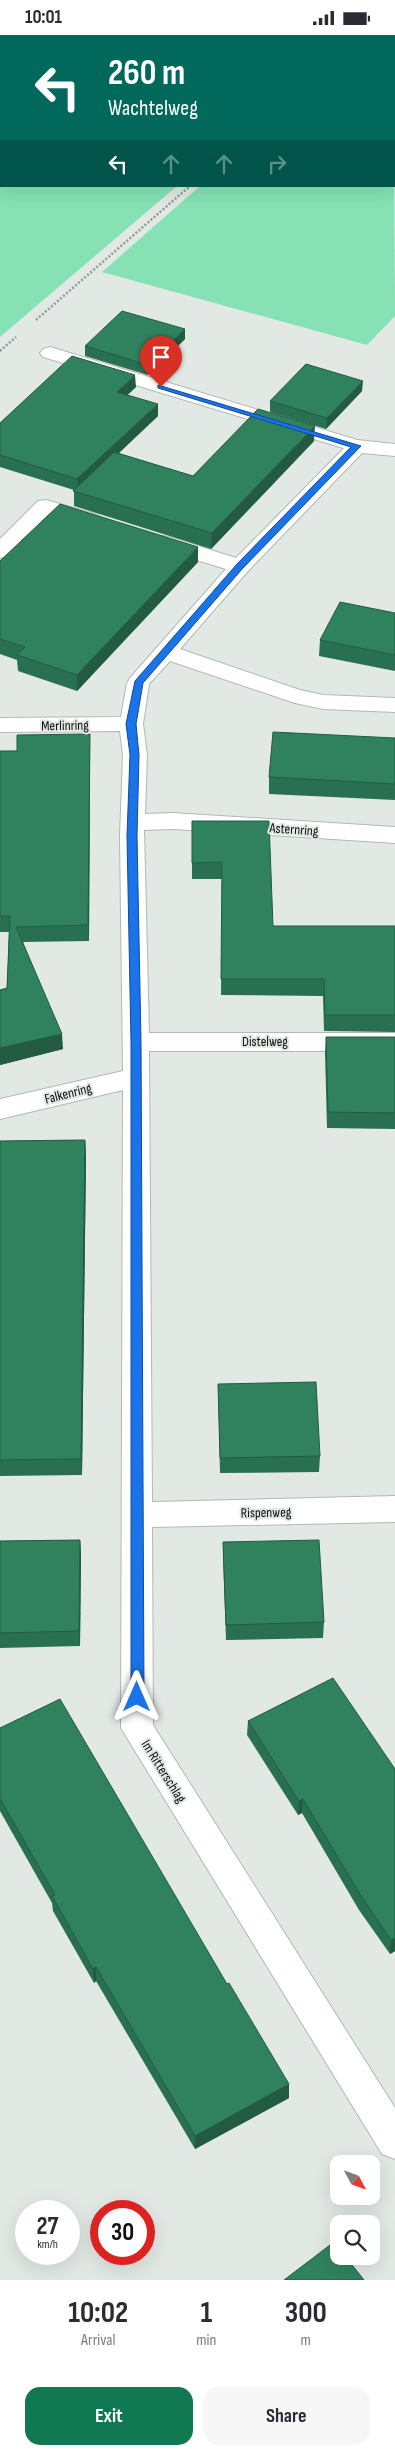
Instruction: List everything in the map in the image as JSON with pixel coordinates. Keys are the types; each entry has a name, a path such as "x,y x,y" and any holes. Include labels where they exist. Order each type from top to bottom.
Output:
{"street":[{"path":"50,353 357,446 395,450"},
{"name":"Im Ritterschlag","path":"357,446 240,566 138,683 131,724 134,755 132,822 136,1042 137,1728 395,2141"},
{"path":"0,551 46,506 111,526"},
{"path":"138,535 240,566"},
{"path":"166,652 295,697 323,702 395,705"},
{"name":"Merlinring","path":"0,725 131,724"},
{"name":"Asternring","path":"132,822 173,821 395,835"},
{"name":"Distelweg","path":"136,1042 395,1042"},
{"name":"Falkenring","path":"0,1109 136,1077"},
{"name":"Rispenweg","path":"138,1515 395,1509"}],"path":[{"path":"33,322 189,187"},
{"path":"0,351 18,335"}],"green space":[{"path":"0,187 176,187 0,337"},
{"path":"199,187 394,187 395,316 367,345 102,272"}],"building":[{"path":"122,311 185,329 148,365 85,346"},
{"path":"72,356 135,375 117,392 158,404 77,479 0,455 0,423"},
{"path":"306,364 363,381 327,418 270,401"},
{"path":"258,409 315,426 212,533 73,491 114,452 193,476"},
{"path":"60,504 198,547 77,675 17,655 25,647 0,639 0,561"},
{"path":"340,602 395,613 395,655 320,640"},
{"path":"273,732 395,738 395,784 269,777"},
{"path":"90,734 88,925 16,927 62,1034 0,1048 0,990 7,988 10,916 0,916 0,751 17,751 17,735"},
{"path":"192,821 269,821 273,926 395,926 395,1015 325,1015 324,979 221,979 222,862 192,863"},
{"path":"326,1037 395,1037 395,1113 328,1112"},
{"path":"85,1140 81,1459 0,1460 0,1141"},
{"path":"316,1382 320,1456 220,1458 218,1384"},
{"path":"80,1540 79,1631 0,1633 0,1541"},
{"path":"319,1540 324,1622 226,1625 223,1542"},
{"path":"333,1678 395,1769 395,1938 391,1940 361,1896 303,1799 299,1801 248,1721"},
{"path":"60,1699 227,1984 229,1983 289,2084 195,2136 96,1967 93,1969 52,1896 55,1895 0,1799 0,1728"},
{"path":"330,2245 330,2265 352,2265 364,2280 284,2280"}],"route":[{"path":"137,1697 136,1042 132,836 134,755 131,724 138,683 240,566 357,446 161,387"}]}
